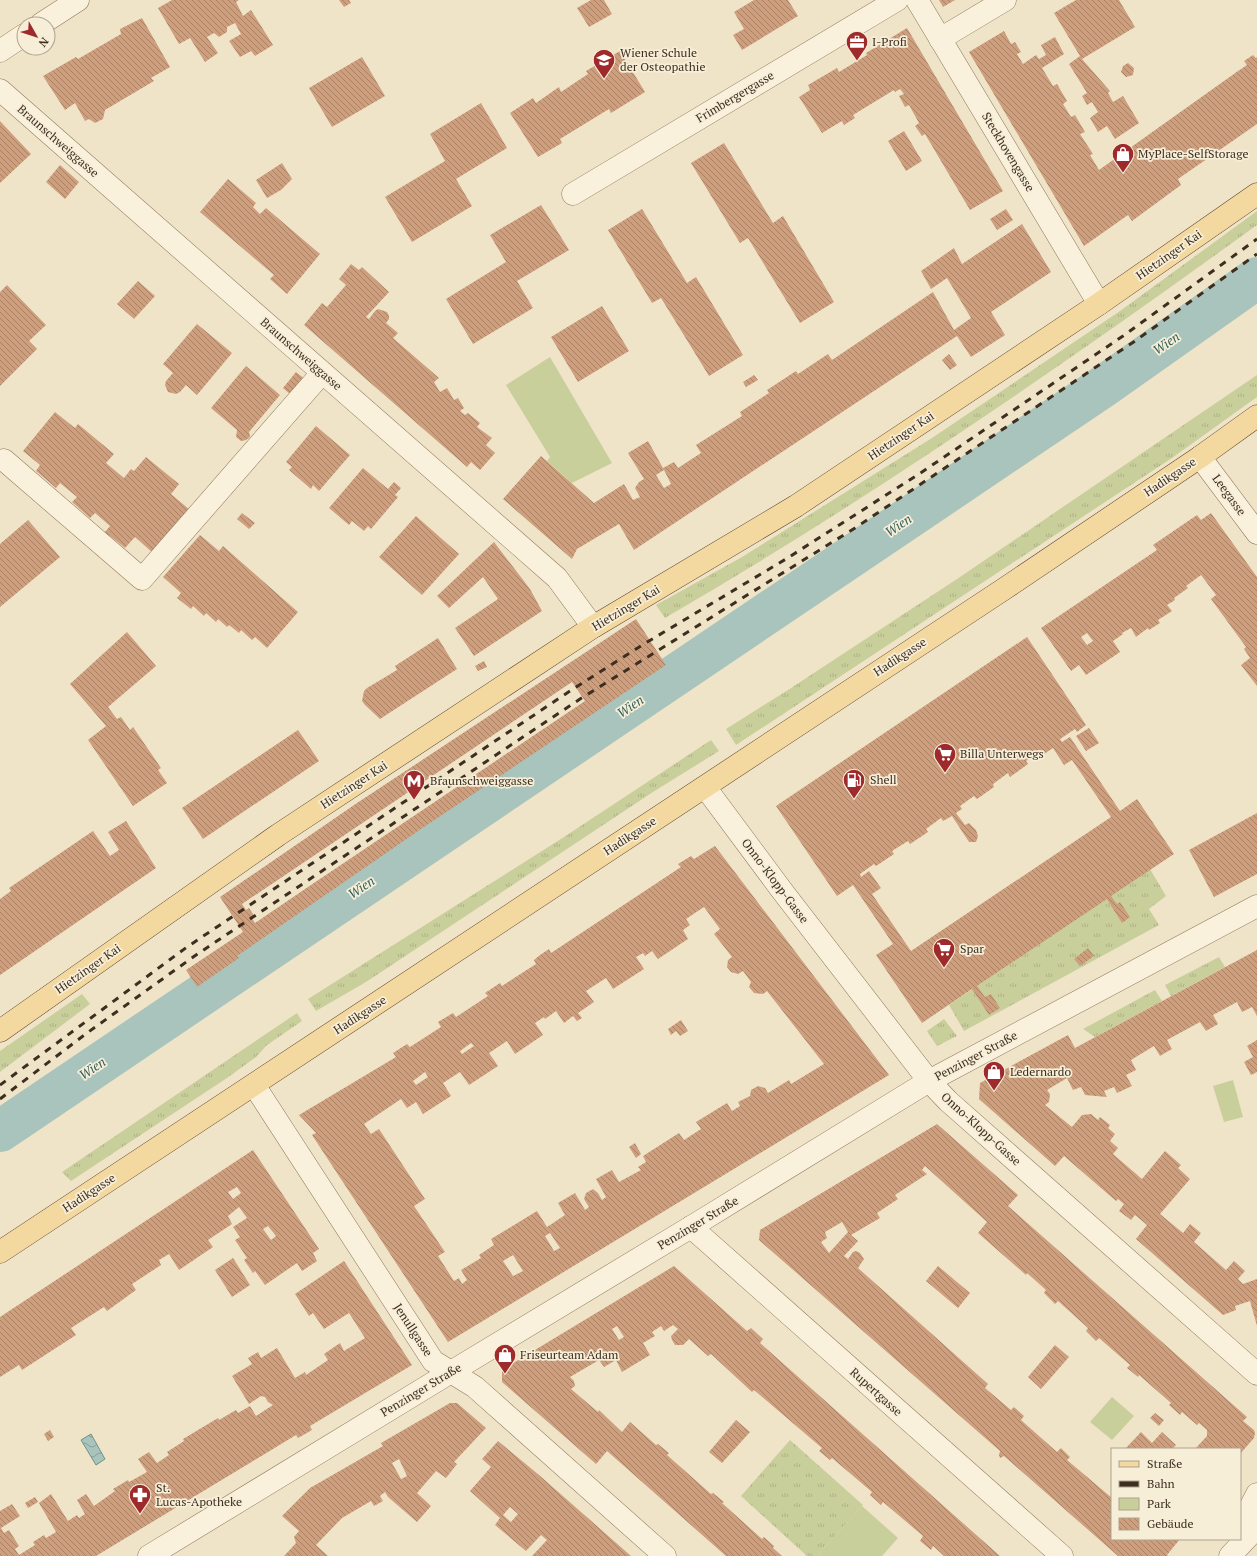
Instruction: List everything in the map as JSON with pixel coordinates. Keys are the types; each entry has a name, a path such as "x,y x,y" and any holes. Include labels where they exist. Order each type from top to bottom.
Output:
{"main road":[{"name":"Hietzinger Kai","path":"0,1030 278,835 593,627 796,506 1099,304 1257,194"},
{"name":"Hadikgasse","path":"0,1252 998,593 1200,457 1257,416"}],"street":[{"path":"53,16 78,0"},
{"name":"Frimbergergasse","path":"573,194 897,0"},
{"name":"Steckhovengasse","path":"917,0 1099,304"},
{"path":"940,39 1005,0"},
{"path":"0,50 16,40"},
{"name":"Braunschweiggasse","path":"0,90 557,578 593,627"},
{"path":"4,460 142,579 322,373"},
{"name":"Leegasse","path":"1200,457 1257,533"},
{"name":"Onno-Klopp-Gasse","path":"705,787 783,892 929,1081 948,1101 1257,1374"},
{"name":"Penzinger Straße","path":"149,1556 929,1081 1257,906"},
{"name":"Jenullgasse","path":"254,1085 433,1361 475,1387 665,1556"},
{"name":"Rupertgasse","path":"691,1227 1062,1556"},
{"path":"1241,1525 1257,1494"},
{"path":"1230,1556 1257,1527"},
{"path":"1226,1556 1234,1540"}],"green space":[{"path":"1257,211 1257,225 1039,379 892,478 741,573 665,618 656,605 742,557 932,438 1120,311"},
{"path":"550,357 612,463 572,483 547,461 550,457 506,385"},
{"path":"1257,375 1257,397 1172,458 736,745 726,729 957,579"},
{"path":"711,740 719,751 653,792 366,982 316,1011 308,999 564,837"},
{"path":"1150,869 1166,896 1149,909 1159,925 964,1031 949,1005"},
{"path":"1219,957 1225,967 1171,996 1165,985"},
{"path":"1155,990 1162,1001 1095,1037 1083,1029"},
{"path":"82,994 90,1004 0,1072 0,1051"},
{"path":"297,1013 302,1021 267,1045 256,1057 227,1078 71,1181 62,1172"},
{"path":"944,1019 957,1036 937,1046 927,1031"},
{"path":"1233,1080 1243,1117 1224,1122 1213,1086"},
{"path":"1112,1397 1134,1416 1112,1440 1090,1422"},
{"path":"790,1440 863,1505 817,1556 807,1556 741,1496"},
{"path":"862,1506 898,1538 882,1556 817,1556"}],"water":[{"path":"91,1434 105,1459 96,1465 81,1440"}],"building":[{"path":"172,0 239,0 236,2 243,16 251,10 273,45 255,56 251,51 240,57 229,41 241,34 235,23 227,27 227,32 219,37 214,33 207,37 218,53 205,62 190,38 179,44 158,8"},
{"path":"339,0 349,0 351,3 344,7"},
{"path":"591,0 604,0 612,14 589,27 577,8"},
{"path":"754,0 788,0 798,16 742,50 733,35 744,29 734,12"},
{"path":"939,0 955,0 943,7"},
{"path":"1076,0 1119,0 1135,27 1082,59 1110,91 1108,93 1113,102 1123,96 1139,123 1115,139 1107,126 1098,132 1090,118 1098,112 1092,102 1087,105 1082,96 1087,93 1069,64 1080,56 1054,13"},
{"path":"142,18 170,67 151,78 154,81 105,110 103,119 95,123 89,119 85,121 75,103 65,110 43,76 76,57 78,59 121,34 120,29"},
{"path":"907,28 1003,191 970,210 925,134 922,136 915,126 919,123 909,105 905,107 899,96 904,94 900,89 895,92 894,90 853,115 855,118 844,125 842,121 822,133 799,97 810,90 808,85 837,68 839,72 867,55 866,53"},
{"path":"1004,31 1011,44 1015,42 1021,52 1017,54 1023,64 1036,55 1039,59 1046,55 1041,45 1055,37 1064,54 1042,68 1053,86 1057,84 1067,101 1063,104 1071,117 1075,115 1085,132 1080,134 1093,154 1090,155 1099,170 1247,65 1244,61 1253,55 1256,58 1257,57 1257,124 1178,179 1181,185 1132,221 1128,215 1084,246 969,52"},
{"path":"620,51 645,92 611,113 609,109 560,139 562,143 538,157 510,113 533,98 536,103 559,87 561,92 588,74 586,71"},
{"path":"362,57 385,96 332,127 309,88"},
{"path":"1128,63 1134,68 1133,75 1126,77 1121,72 1123,66"},
{"path":"481,103 507,148 456,179 472,206 412,242 385,197 445,161 430,134"},
{"path":"0,121 31,154 0,183"},
{"path":"904,131 922,161 906,171 888,141"},
{"path":"724,143 773,223 783,216 834,302 800,323 748,238 740,243 691,163"},
{"path":"282,163 292,179 281,190 267,198 256,180"},
{"path":"60,165 79,182 65,199 46,182"},
{"path":"228,179 256,203 253,207 260,214 266,208 320,254 287,294 270,279 274,275 200,212"},
{"path":"541,205 569,250 517,281 533,308 473,344 446,299 506,262 490,235"},
{"path":"642,209 687,283 696,277 743,355 709,376 661,298 652,303 608,230"},
{"path":"1006,209 1013,220 997,230 990,219"},
{"path":"1022,224 1051,272 991,312 1005,335 971,357 957,336 634,550 619,524 577,549 572,559 503,499 541,456 594,503 624,484 633,500 640,497 635,488 639,482 644,479 628,453 648,441 663,468 674,462 678,468 701,453 696,445 742,416 740,412 769,393 767,390 796,371 798,374 828,354 832,360 933,292 954,330 971,318 947,278 931,289 921,271 954,248 962,264","holes":["664,470 671,484 664,488 656,475"]},
{"path":"351,264 359,270 362,267 389,292 366,317 369,319 378,309 387,312 389,319 386,323 398,333 393,338 439,378 434,382 440,392 447,388 454,400 458,398 464,408 460,411 465,415 468,413 480,423 477,427 492,438 486,445 495,453 480,470 471,462 467,467 304,325 322,303 327,307 346,285 339,279"},
{"path":"138,281 155,296 134,319 117,304"},
{"path":"7,285 46,325 29,341 37,349 0,386 0,292"},
{"path":"602,306 629,351 578,382 551,337"},
{"path":"197,324 232,353 197,395 186,385 176,394 168,392 165,385 166,381 173,373 163,364"},
{"path":"949,354 957,365 950,370 942,360"},
{"path":"246,366 280,395 249,432 249,438 241,441 236,437 237,430 211,408"},
{"path":"296,372 306,380 292,396 283,388"},
{"path":"754,375 758,380 746,387 743,382"},
{"path":"55,412 75,428 78,424 114,454 106,463 124,478 131,469 134,471 146,457 179,484 171,494 190,510 153,553 135,537 125,548 105,532 110,526 95,513 90,518 72,502 77,497 60,483 56,488 36,471 40,465 23,451"},
{"path":"316,426 350,455 319,491 313,485 311,489 289,470 292,467 286,462"},
{"path":"363,468 388,489 394,482 401,488 395,495 398,497 371,529 368,526 364,531 352,521 349,525 329,508"},
{"path":"242,513 255,523 249,529 237,519"},
{"path":"1211,513 1257,577 1257,686 1241,665 1250,658 1244,649 1246,647 1211,599 1216,595 1201,575 1186,586 1188,588 1167,605 1172,611 1158,620 1160,623 1149,630 1148,628 1136,637 1131,628 1122,633 1123,634 1113,641 1120,652 1086,675 1079,665 1071,671 1041,628 1157,550 1153,545 1197,515 1201,520","holes":["1087,633 1093,641 1087,645 1081,637"]},
{"path":"416,516 459,554 422,595 379,557"},
{"path":"28,520 60,557 0,607 0,544"},
{"path":"200,535 219,551 223,546 298,612 267,648 255,637 252,640 241,630 239,633 229,625 227,627 218,619 216,622 206,613 204,616 193,606 191,609 177,598 181,593 163,577"},
{"path":"494,542 530,589 542,611 474,656 455,628 498,599 483,577 449,608 437,596"},
{"path":"636,619 666,665 421,829 237,956 239,958 197,987 186,970 243,932 220,897 357,803","holes":["572,682 585,701 255,923 252,918 255,917 249,908 246,910 242,904"]},
{"path":"127,632 156,666 108,707 117,719 121,717 130,730 133,727 161,768 158,770 167,783 133,806 88,740 106,726 70,684"},
{"path":"1027,637 1086,725 1077,732 1075,729 1060,739 1062,742 1070,737 1120,811 1137,799 1174,854 1111,896 1117,904 1120,902 1130,917 1122,923 1107,899 977,986 985,997 991,994 1000,1008 989,1015 972,989 922,1023 876,955 893,944 853,885 837,896 776,806","holes":["1053,748 1064,765 1072,760 1111,817 911,951 872,894 881,888 869,871 861,877 860,874 874,864 876,866 894,854 892,851 908,841 910,844 928,832 926,829 941,818 943,821 952,816 969,842 976,842 978,836 976,830 969,823 965,825 956,813 962,809 960,806 974,796 977,799 994,787 993,784 1008,773 1010,777 1028,764 1026,761 1042,751 1044,754"]},
{"path":"438,638 457,669 380,719 362,701 364,691 397,670 395,666"},
{"path":"484,661 487,667 478,671 475,666"},
{"path":"1089,728 1099,743 1086,751 1076,736"},
{"path":"298,730 319,761 203,839 182,808"},
{"path":"1257,813 1257,874 1214,897 1189,850"},
{"path":"126,821 156,868 0,975 0,899 11,891 9,888 93,831 110,856 119,850 108,832"},
{"path":"715,846 889,1075 448,1342 312,1135 316,1133 299,1115 396,1057 393,1053 407,1044 410,1047 441,1027 438,1022 453,1013 456,1017 488,996 485,993 500,983 502,986 536,964 534,960 540,955 549,949 551,953 681,867 678,864 691,856 694,859","holes":["704,907 720,929 714,934 732,957 728,960 727,967 731,972 738,974 743,971 751,982 749,987 754,993 763,994 767,991 824,1064 791,1084 789,1080 768,1093 765,1088 758,1086 751,1090 750,1096 738,1102 740,1106 732,1111 727,1103 696,1122 701,1129 684,1140 679,1133 643,1156 646,1162 638,1167 641,1170 619,1182 612,1170 596,1179 606,1197 602,1200 598,1193 593,1189 586,1193 584,1199 589,1207 585,1210 575,1193 558,1203 565,1215 547,1227 537,1211 491,1239 494,1245 479,1255 481,1258 461,1270 467,1280 462,1284 459,1278 454,1281 438,1256 445,1252 414,1206 425,1199 379,1129 371,1134 364,1124 401,1099 407,1108 416,1102 423,1114 451,1096 443,1083 460,1072 469,1085 498,1066 489,1053 507,1041 515,1054 543,1035 535,1023 544,1017 545,1019 556,1011 564,1023 573,1016 577,1021 582,1018 578,1013 594,1002 586,991 606,978 613,989 644,969 636,957 643,953 645,956 652,951 658,959 688,939 683,930 690,925 686,919","471,1043 474,1046 462,1054 460,1051","425,1072 428,1077 416,1085 413,1081","550,1233 560,1248 554,1251 545,1236","513,1255 523,1271 513,1276 503,1261"]},
{"path":"1088,948 1094,956 1080,966 1074,959"},
{"path":"1257,950 1257,1016 1252,1007 1242,1012 1237,1002 1213,1015 1218,1024 1206,1031 1200,1022 1167,1040 1172,1049 1160,1056 1154,1046 1131,1060 1136,1070 1126,1075 1132,1086 1117,1093 1114,1087 1104,1091 1107,1097 1085,1095 1081,1087 1073,1090 1067,1078 1047,1090 1050,1094 1049,1102 1045,1105 1072,1127 1082,1115 1091,1114 1098,1120 1100,1117 1110,1125 1108,1128 1115,1134 1110,1141 1118,1148 1113,1154 1142,1179 1165,1151 1181,1165 1178,1168 1190,1179 1160,1214 1183,1233 1190,1224 1201,1233 1194,1242 1226,1270 1234,1261 1245,1271 1238,1279 1243,1284 1257,1279 1257,1326 1250,1301 1235,1306 1236,1310 1223,1315 1136,1239 1147,1225 1135,1215 1131,1220 1119,1211 1124,1204 1118,1199 1116,1201 1064,1156 1055,1166 979,1099 980,1083 1068,1035 1075,1048"},
{"path":"681,1020 688,1031 680,1036 676,1031 671,1035 668,1029"},
{"path":"1257,1040 1257,1072 1251,1075 1244,1062 1253,1057 1247,1046"},
{"path":"937,1124 1018,1195 1008,1206 1247,1417 1243,1421 1254,1430 1254,1438 1241,1453 1241,1448 1196,1448 1207,1436 1207,1430 1199,1423 1197,1425 1182,1412 1180,1415 1169,1405 1171,1403 1139,1375 1138,1377 1127,1368 1130,1365 1099,1338 1096,1341 1086,1331 1088,1328 1058,1301 1055,1304 1044,1293 1046,1290 1027,1273 1026,1275 978,1233 987,1222 925,1166 922,1170 927,1174 895,1195 898,1199 877,1213 880,1218 851,1235 858,1241 844,1256 848,1259 853,1252 856,1251 860,1253 864,1259 858,1268 988,1384 985,1388 1011,1410 1014,1407 1024,1416 1021,1420 1057,1452 1061,1448 1070,1457 1067,1460 1111,1497 1111,1540 1179,1540 1167,1555 1168,1556 1118,1556 1004,1456 1000,1458 1000,1451 759,1240 760,1230","holes":["842,1222 848,1232 829,1253 821,1242 827,1238 825,1232"]},
{"path":"635,1143 641,1154 636,1158 629,1147"},
{"path":"253,1150 319,1249 313,1253 317,1261 302,1271 297,1263 265,1285 255,1271 253,1273 244,1260 247,1258 235,1240 240,1237 233,1227 247,1218 239,1207 228,1216 232,1224 208,1240 213,1247 179,1270 169,1254 159,1260 161,1265 132,1284 136,1290 107,1311 104,1307 71,1328 76,1335 22,1370 19,1365 0,1377 0,1317","holes":["237,1187 241,1193 233,1199 228,1192","268,1226 276,1236 271,1240 263,1229"]},
{"path":"233,1258 250,1285 232,1297 215,1270"},
{"path":"344,1261 412,1365 310,1426 312,1430 298,1438 296,1435 96,1556 0,1556 0,1511 12,1504 20,1516 1,1528 4,1533 9,1530 19,1546 15,1549 19,1555 35,1545 33,1542 44,1535 46,1538 56,1532 39,1503 51,1494 68,1521 77,1515 79,1518 85,1514 77,1500 86,1494 94,1506 115,1491 113,1489 128,1480 129,1482 147,1472 138,1459 149,1452 157,1463 169,1455 167,1452 184,1441 183,1439 218,1418 219,1420 236,1410 238,1413 250,1406 256,1416 273,1405 268,1402 265,1397 261,1396 249,1404 232,1376 252,1364 248,1358 258,1352 261,1358 277,1348 295,1378 305,1372 306,1375 328,1360 324,1354 340,1343 344,1351 365,1338 349,1313 324,1329 313,1313 309,1316 295,1294"},
{"path":"674,1266 747,1331 751,1328 763,1339 760,1343 1000,1556 944,1556 933,1546 931,1550 920,1541 923,1536 883,1502 881,1505 870,1495 872,1492 832,1458 830,1460 819,1451 822,1448 754,1390 752,1392 711,1354 708,1356 689,1339 683,1345 675,1345 671,1336 678,1329 673,1325 664,1331 661,1326 652,1332 655,1336 643,1343 650,1355 622,1372 616,1360 604,1367 599,1360 570,1377 574,1381 575,1386 571,1389 598,1412 599,1410 622,1432 630,1422 656,1445 658,1444 669,1453 667,1455 711,1494 713,1493 724,1502 722,1503 762,1539 764,1537 782,1556 726,1556 607,1451 596,1464 502,1382 502,1370","holes":["617,1326 624,1337 619,1340 612,1329"]},
{"path":"938,1266 970,1293 958,1308 926,1281"},
{"path":"1055,1345 1069,1357 1041,1389 1028,1377"},
{"path":"450,1403 457,1403 486,1428 454,1462 457,1464 446,1478 436,1471 417,1493 431,1506 417,1522 388,1497 385,1492 380,1496 383,1501 374,1506 371,1501 342,1518 316,1545 328,1556 284,1556 296,1543 294,1537 299,1531 282,1516 310,1488 383,1446 381,1443","holes":["399,1459 407,1476 401,1479 392,1463"]},
{"path":"1155,1413 1164,1420 1159,1426 1150,1418"},
{"path":"736,1420 750,1432 722,1463 709,1452"},
{"path":"50,1430 54,1437 48,1441 44,1434"},
{"path":"1141,1432 1152,1443 1162,1432 1176,1445 1173,1448 1126,1448"},
{"path":"498,1441 631,1556 532,1556 547,1540 541,1535 526,1551 495,1525 500,1518 470,1491 491,1467 482,1459","holes":["510,1507 518,1514 511,1522 503,1515"]},
{"path":"35,1497 38,1502 28,1508 25,1503"}],"waterway":[{"name":"Wien","path":"0,1131 1104,386 1257,278"}],"railway":[{"path":"0,1085 187,947 573,689 644,644 786,559 919,474 1123,336 1257,239"},
{"path":"0,1099 87,1033 196,955 580,699 855,528 1135,341 1257,254"}],"place":[{"name":"I-Profi","path":"857,62"},
{"name":"Wiener Schule der Osteopathie","path":"604,80"},
{"name":"MyPlace-SelfStorage","path":"1123,174"},
{"name":"Billa Unterwegs","path":"945,774"},
{"name":"Braunschweiggasse","path":"414,800"},
{"name":"Shell","path":"854,800"},
{"name":"Spar","path":"944,968"},
{"name":"Ledernardo","path":"994,1092"},
{"name":"Friseurteam Adam","path":"505,1374"},
{"name":"St. Lucas-Apotheke","path":"140,1514"}]}
